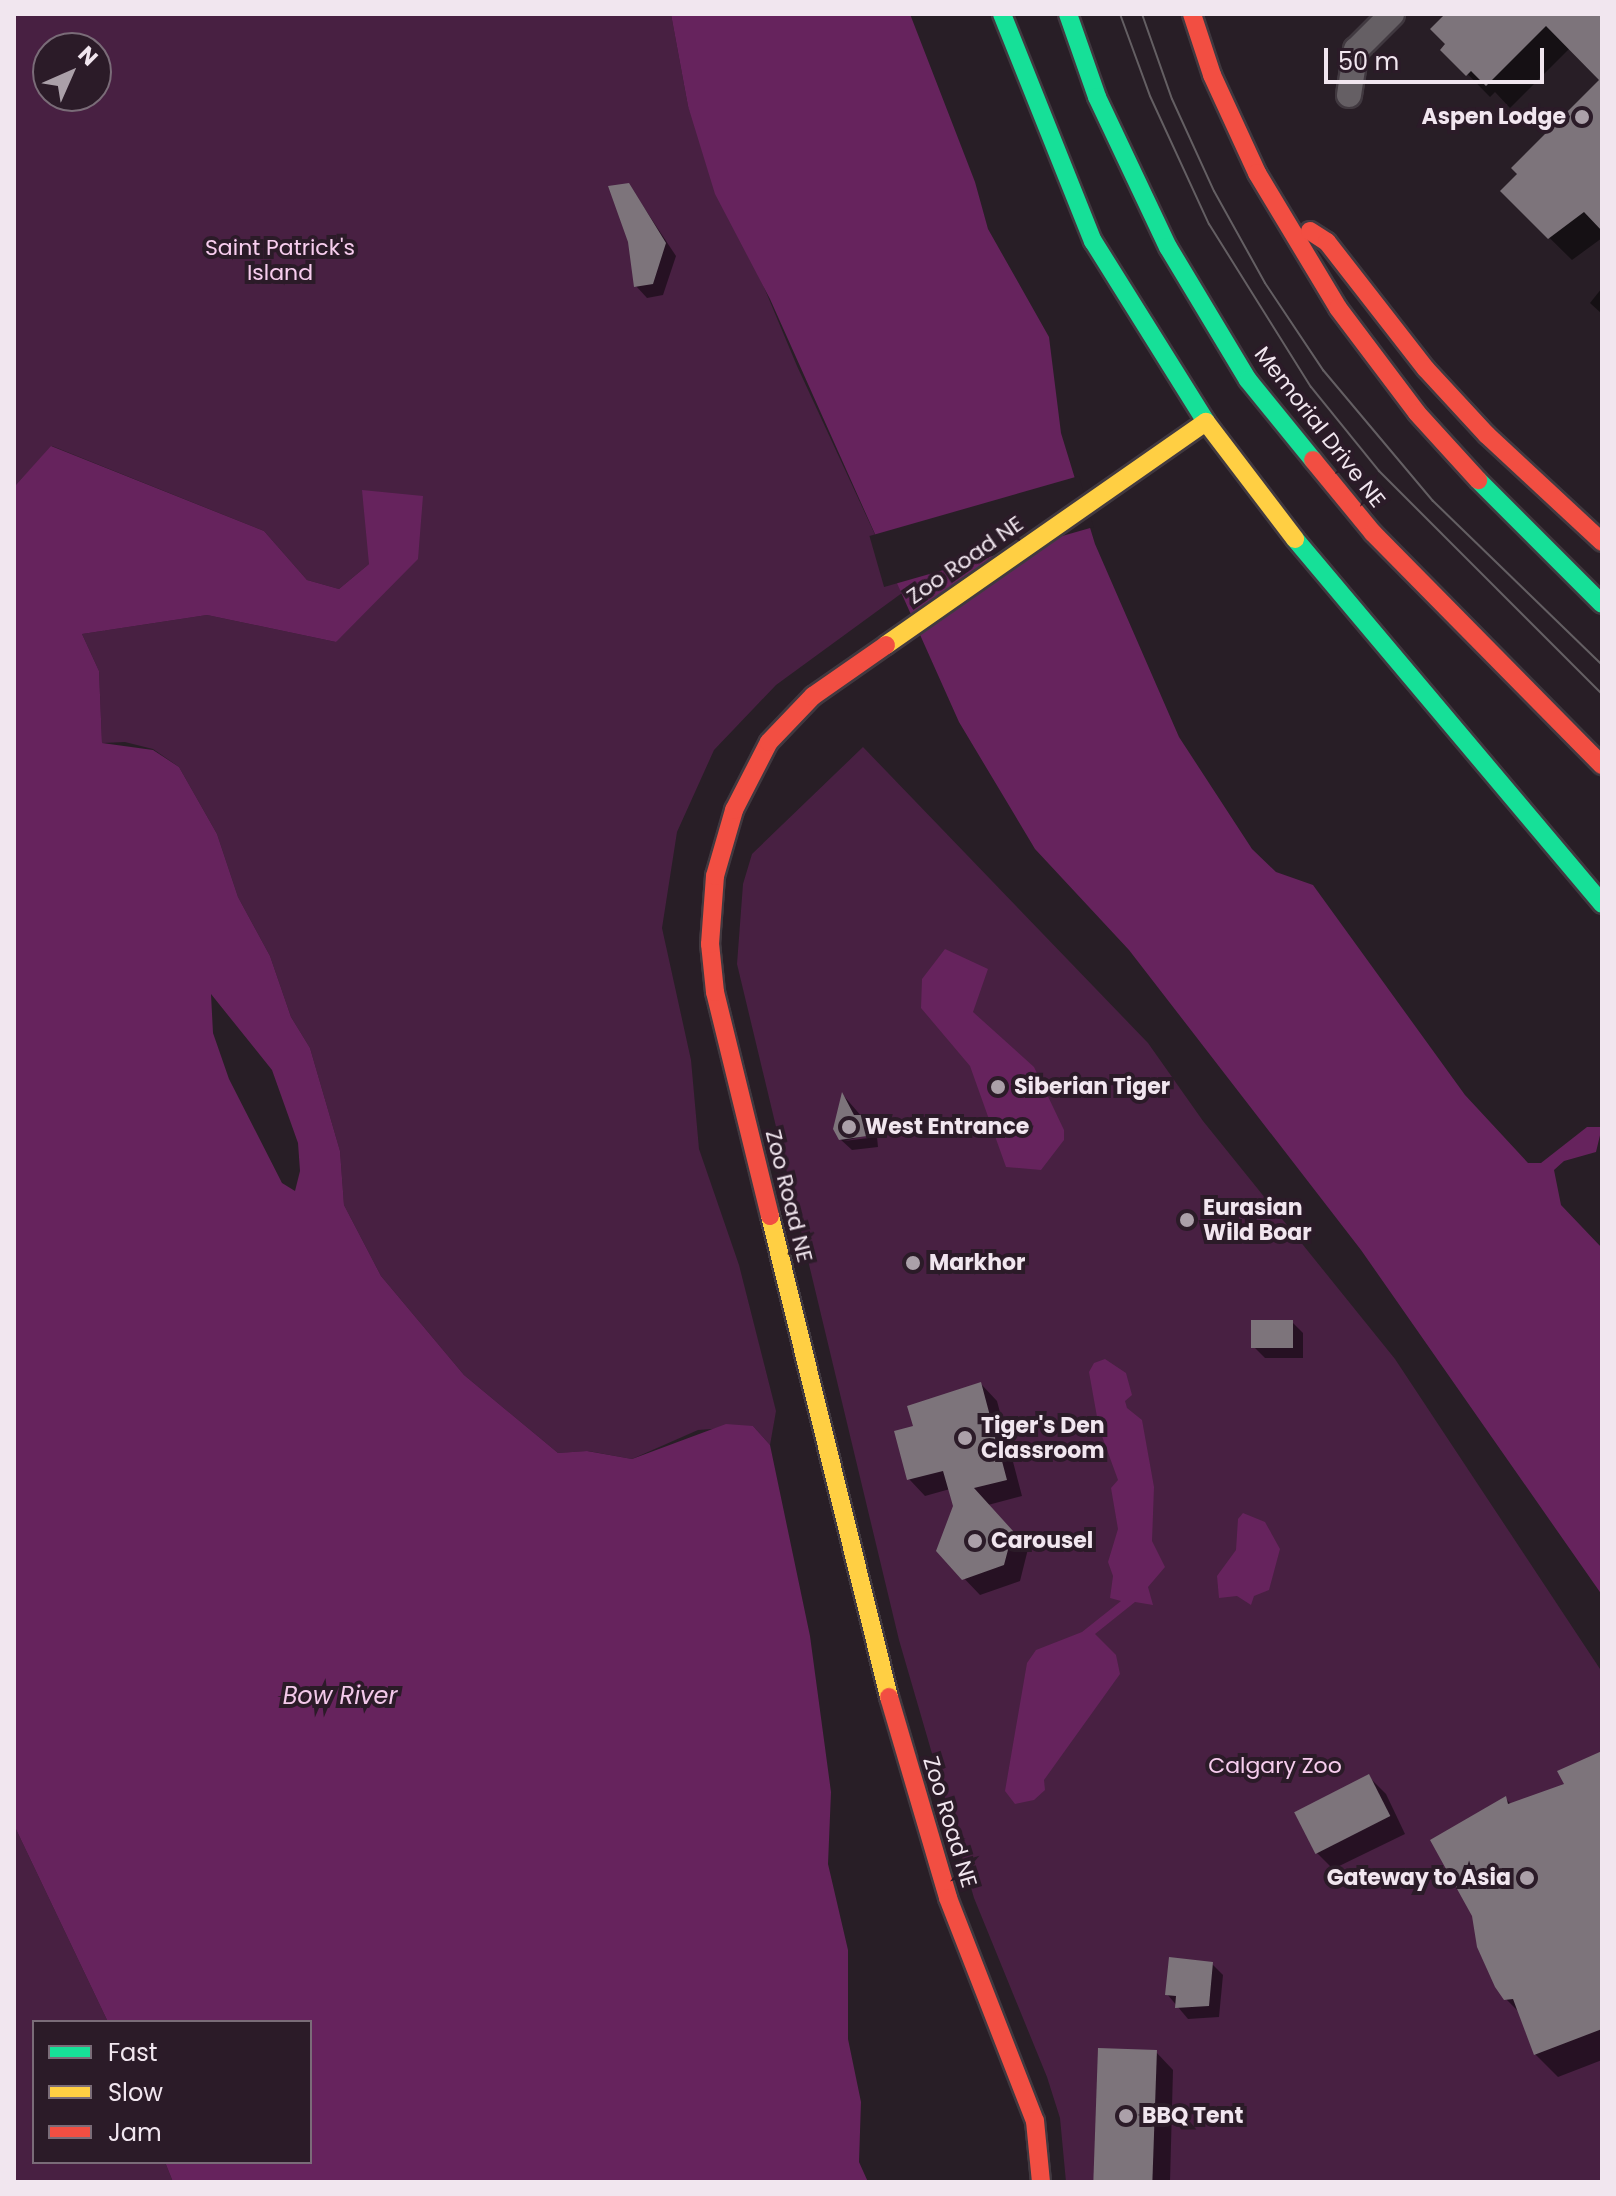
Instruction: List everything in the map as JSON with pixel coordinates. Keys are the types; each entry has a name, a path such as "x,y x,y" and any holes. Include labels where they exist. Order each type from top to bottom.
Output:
{"main road":[{"path":"1002,14 1093,241 1206,422 1308,555 1602,904"},
{"name":"Memorial Drive NE","path":"1068,14 1097,97 1168,247 1248,380 1373,533 1602,765"},
{"path":"1192,14 1212,75 1276,208 1345,319 1417,413 1519,525 1602,604"},
{"path":"1276,208 1327,242 1426,369 1552,499 1602,542"},
{"name":"Zoo Road NE","path":"1041,2182 1035,2121 948,1898 895,1722 715,992 710,944 722,843 748,777 789,719 877,651 1206,422"}],"street":[{"path":"1349,95 1356,50 1392,14"}],"green space":[{"name":"Saint Patrick's Island","path":"14,14 671,14 688,106 797,366 902,593 776,685 714,750 677,832 662,928 691,1060 699,1149 739,1265 776,1411 770,1445 753,1426 698,1430 632,1459 588,1451 558,1453 464,1375 381,1276 344,1205 340,1151 310,1048 291,1017 270,956 238,897 217,834 179,767 153,749 125,742 102,743 99,671 82,634 207,615 336,642 369,564 339,589 307,580 264,531 52,446 14,487"},
{"name":"Calgary Zoo","path":"863,747 1148,1043 1203,1121 1395,1359 1602,1672 1602,2182 1066,2182 1060,2118 1047,2077 974,1898 899,1640 737,964 743,884 752,854"},
{"path":"14,1825 107,2020 32,2020 32,2164 166,2164 173,2182 14,2182"}],"water":[{"path":"671,14 910,14 975,182 988,229 1049,337 1061,433 1095,544 1179,737 1252,849 1276,872 1313,885 1465,1095 1528,1163 1541,1163 1587,1127 1602,1127 1596,1152 1564,1161 1554,1170 1561,1205 1602,1248 1602,1595 1361,1250 1129,950 1035,849 959,722 770,299 715,194 688,106"},
{"name":"Bow River","path":"51,446 264,531 307,580 339,589 369,564 362,490 423,496 418,559 336,642 207,615 82,634 99,671 102,743 153,750 179,767 217,834 238,897 270,956 291,1017 310,1048 340,1151 344,1205 381,1276 464,1375 558,1453 587,1451 632,1459 726,1424 753,1426 770,1445 810,1636 831,1792 828,1864 848,1950 848,2039 861,2102 859,2162 868,2182 173,2182 166,2164 312,2164 312,2020 107,2020 14,1825 14,487","holes":["211,994 272,1070 298,1143 300,1171 295,1191 282,1183 229,1079 213,1033"]},
{"path":"945,949 988,969 973,1012 1034,1067 1064,1130 1064,1140 1041,1170 1006,1167 970,1066 921,1008 922,979"},
{"path":"1105,1359 1126,1373 1132,1395 1125,1401 1127,1408 1142,1420 1154,1487 1152,1541 1165,1567 1148,1587 1153,1605 1135,1602 1095,1634 1116,1655 1120,1674 1044,1780 1045,1790 1034,1800 1015,1804 1005,1791 1027,1663 1036,1650 1082,1632 1121,1601 1110,1598 1113,1576 1108,1562 1118,1529 1111,1488 1118,1480 1099,1428 1089,1372 1094,1363"},
{"path":"1243,1513 1265,1522 1280,1549 1269,1590 1254,1596 1251,1605 1237,1596 1219,1598 1217,1576 1236,1550 1238,1519"}],"pier":[{"path":"1079,476 1094,527 884,587 869,536"}],"building":[{"name":"Aspen Lodge","path":"1445,14 1602,14 1602,231 1584,212 1548,239 1500,191 1517,174 1511,168 1599,80 1546,26 1486,86 1471,71 1466,76 1440,50 1445,44 1430,29"},
{"path":"629,183 666,243 653,284 634,287 628,242 608,186"},
{"name":"West Entrance","path":"842,1092 854,1115 865,1115 867,1136 839,1140 833,1129"},
{"path":"1251,1320 1293,1320 1293,1348 1251,1348"},
{"path":"981,1382 1007,1480 974,1488 1013,1531 1004,1565 962,1580 936,1551 953,1506 943,1471 907,1480 894,1431 913,1426 907,1406"},
{"name":"Gateway to Asia","path":"1602,1751 1602,2029 1534,2055 1513,1999 1504,2000 1495,1987 1477,1947 1472,1916 1430,1840 1506,1796 1508,1804 1564,1784 1557,1771"},
{"path":"1369,1774 1390,1816 1315,1854 1294,1812"},
{"path":"1169,1957 1213,1962 1209,2006 1175,2008 1176,1996 1165,1995"},
{"name":"BBQ Tent","path":"1098,2048 1157,2050 1152,2182 1093,2182"}],"tram line":[{"path":"1120,14 1150,96 1209,224 1311,387 1379,471 1602,694"},
{"path":"1142,14 1172,99 1214,191 1265,283 1323,370 1433,501 1602,665"}],"traffic: fast":[{"path":"1002,14 1093,241 1206,422"},
{"path":"1068,14 1097,97 1168,247 1248,380 1313,460"},
{"path":"1478,480 1602,604"},
{"path":"1295,539 1602,904"}],"traffic: slow":[{"path":"886,645 1206,422 1295,539"},
{"path":"770,1216 889,1697"}],"traffic: jam":[{"path":"1192,14 1212,75 1257,173 1338,308 1417,413 1478,480"},
{"path":"1310,231 1327,242 1426,369 1487,435 1602,542"},
{"path":"1313,460 1373,533 1602,765"},
{"path":"770,1216 715,992 710,944 715,876 734,810 769,742 813,696 886,645"},
{"path":"889,1697 948,1898 1035,2121 1041,2182"}],"place":[{"name":"Aspen Lodge","path":"1582,117"},
{"name":"Siberian Tiger","path":"998,1087"},
{"name":"West Entrance","path":"849,1127"},
{"name":"Eurasian Wild Boar","path":"1187,1220"},
{"name":"Markhor","path":"913,1263"},
{"name":"Tiger's Den Classroom","path":"965,1438"},
{"name":"Carousel","path":"975,1541"},
{"name":"Gateway to Asia","path":"1527,1878"},
{"name":"BBQ Tent","path":"1126,2116"}]}
